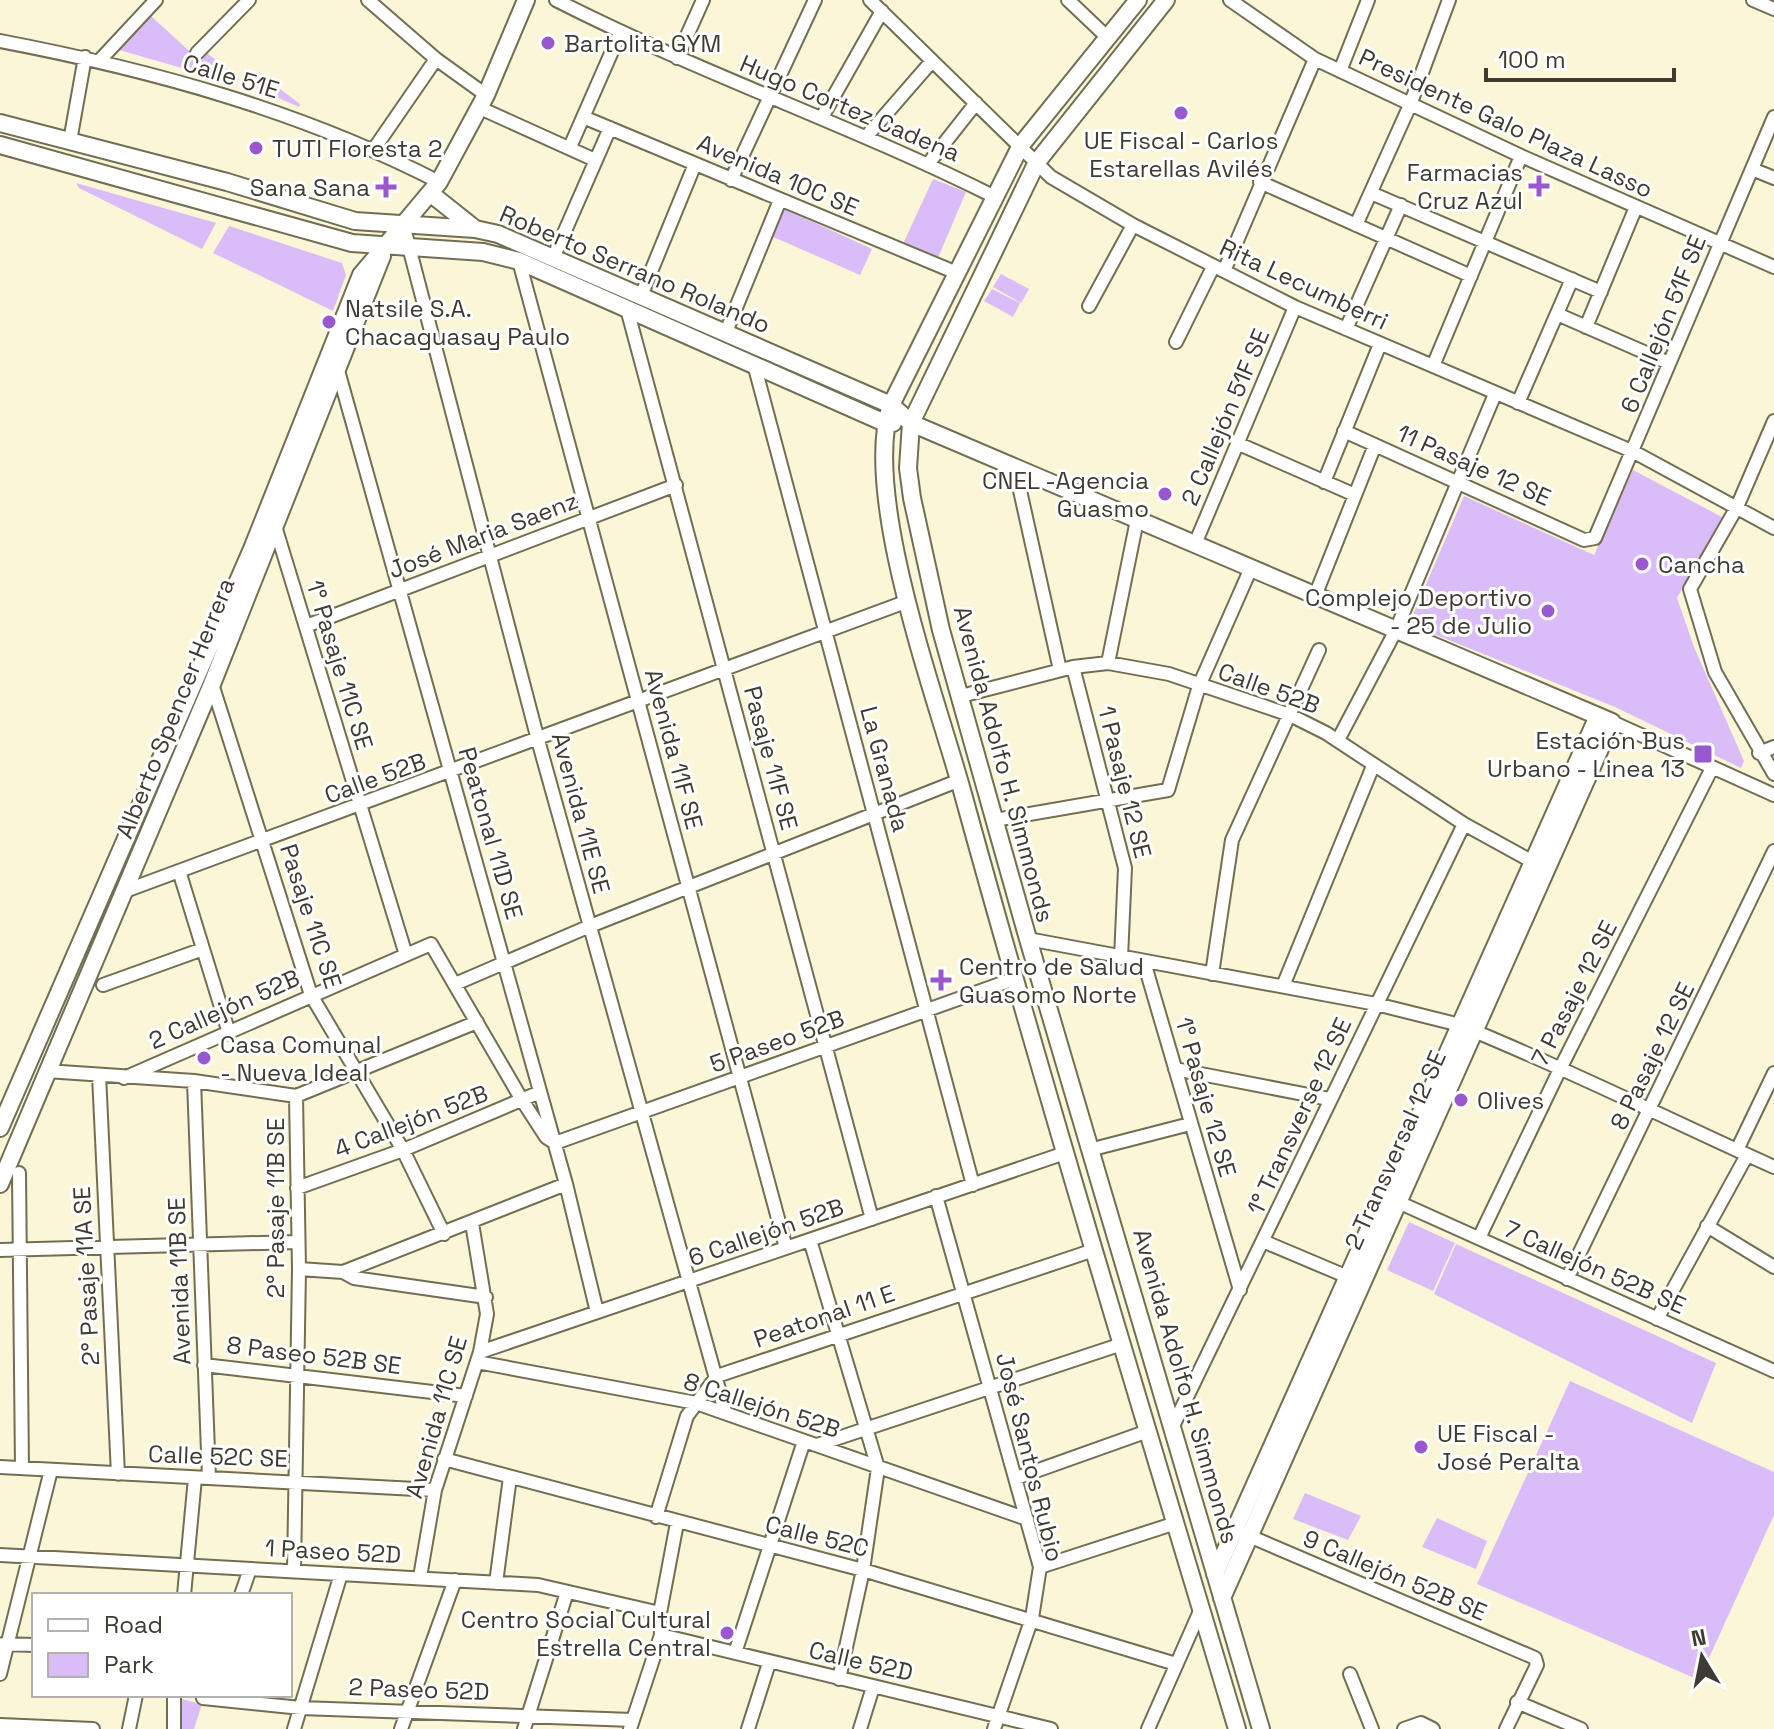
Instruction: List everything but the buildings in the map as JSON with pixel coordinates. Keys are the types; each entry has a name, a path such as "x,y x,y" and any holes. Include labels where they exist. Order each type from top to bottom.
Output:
{"street":[{"path":"100,60 156,0"},
{"path":"197,53 249,0"},
{"path":"368,0 483,102 595,160"},
{"name":"Hugo Cortez Cadena","path":"556,0 620,33 766,97 822,117 995,197"},
{"path":"677,58 703,0"},
{"path":"731,180 766,97 815,0"},
{"name":"Rita Lecumberri","path":"870,0 1051,177 1133,225 1295,307 1634,452 1774,528"},
{"path":"1068,0 1108,38"},
{"name":"Avenida Adolfo H. Simmonds","path":"1138,0 1021,145 891,405 885,423 892,526 908,601 1014,979 1237,1729"},
{"name":"Avenida Adolfo H. Simmonds","path":"1166,0 1037,162 911,423 908,468 917,529 1028,939 1093,1149 1261,1729"},
{"name":"Presidente Galo Plaza Lasso","path":"1230,0 1315,59 1521,156 1774,267"},
{"path":"1340,71 1368,0"},
{"path":"1356,225 1410,105 1449,0"},
{"path":"1753,0 1774,9"},
{"name":"Alberto Spencer Herrera","path":"0,1128 252,549 361,275 435,188 483,102 521,2"},
{"path":"822,117 882,11"},
{"path":"570,147 620,33"},
{"name":"Calle 51E","path":"0,41 100,60 240,100 374,149 435,188"},
{"path":"70,141 85,57"},
{"path":"374,149 436,59"},
{"path":"1176,342 1218,269 1315,59"},
{"path":"866,137 932,61"},
{"path":"928,164 976,103"},
{"name":"Avenida 10C SE","path":"583,117 957,273"},
{"name":"6 Callejón 51F SE","path":"1584,540 1595,538 1634,452 1774,117"},
{"name":"Roberto Serrano Rolando","path":"0,123 227,182 355,221 475,229 554,256 891,405 911,423 1605,719 1774,795"},
{"path":"554,256 610,128"},
{"name":"Roberto Serrano Rolando","path":"0,145 352,243 483,252 519,261 885,423 911,423"},
{"path":"1433,366 1521,156"},
{"path":"641,296 695,164"},
{"path":"1752,169 1774,178"},
{"path":"1260,182 1471,276"},
{"path":"435,188 475,229"},
{"path":"1371,193 1601,292"},
{"path":"726,332 780,200"},
{"path":"1346,329 1401,205"},
{"path":"1586,327 1636,207"},
{"name":"Avenida 11E SE","path":"403,224 538,740 725,1411"},
{"path":"1089,306 1133,225"},
{"name":"Alberto Spencer Herrera","path":"0,1184 212,684 385,247"},
{"name":"Avenida 11F SE","path":"519,261 786,1248"},
{"path":"1518,403 1572,279"},
{"name":"2 Callejón 51F SE","path":"1195,544 1295,307"},
{"name":"Pasaje 11F SE","path":"627,309 872,1219"},
{"path":"1557,314 1669,363"},
{"path":"1324,482 1380,344"},
{"name":"La Granada","path":"754,364 973,1185"},
{"name":"Peatonal 11D SE","path":"337,367 555,1143 597,1312"},
{"path":"1338,740 1396,630 1495,394"},
{"path":"1773,423 1737,507 1690,589 1715,672 1759,753 1774,774"},
{"name":"11 Pasaje 12 SE","path":"1344,431 1584,540"},
{"path":"1239,444 1355,495"},
{"path":"1315,596 1375,445"},
{"name":"1 Pasaje 12 SE","path":"1015,468 1066,668 1108,799 1125,868 1121,958"},
{"name":"José Maria Saenz","path":"306,626 676,485"},
{"path":"1108,663 1137,520"},
{"name":"1° Pasaje 11C SE","path":"275,526 406,955"},
{"path":"995,820 1168,790 1199,686 1251,568"},
{"name":"Calle 52B","path":"125,891 180,874 908,601"},
{"path":"1212,974 1232,840 1319,650"},
{"name":"Calle 52B","path":"961,696 1066,668 1108,663 1169,674 1290,715 1338,740 1464,824 1533,862"},
{"name":"Pasaje 11C SE","path":"212,684 311,995 403,1150 444,1234"},
{"name":"2 Transversal 12 SE","path":"1215,1574 1242,1533 1398,1202 1533,862 1605,719"},
{"name":"2 Transversal 12 SE","path":"1222,1598 1242,1533 1348,1277 1467,1028 1605,719"},
{"path":"1759,753 1774,747"},
{"path":"1283,986 1373,766"},
{"name":"7 Pasaje 12 SE","path":"1479,1238 1561,1067 1712,768"},
{"path":"555,1143 546,1137 522,1100 455,984 590,926 960,780"},
{"name":"1° Transverse 12 SE","path":"1173,1426 1265,1242 1329,1099 1464,824"},
{"name":"8 Pasaje 12 SE","path":"1567,1279 1774,851"},
{"path":"180,874 228,1030"},
{"path":"1028,939 1376,1004 1467,1028 1561,1067 1650,1112 1774,1167"},
{"name":"2 Callejón 52B","path":"124,1078 431,944 455,984"},
{"path":"103,985 203,949"},
{"name":"1° Pasaje 12 SE","path":"1144,962 1240,1290"},
{"name":"5 Paseo 52B","path":"555,1143 1014,979"},
{"path":"296,1096 477,1022"},
{"path":"1175,1069 1329,1099"},
{"name":"2° Pasaje 11B SE","path":"46,1071 194,1081 296,1096 299,1269 294,1571"},
{"path":"1657,1319 1707,1226 1774,1073"},
{"name":"2° Pasaje 11A SE","path":"99,1075 118,1474"},
{"name":"Avenida 11B SE","path":"194,1081 209,1478"},
{"name":"4 Callejón 52B","path":"297,1188 403,1150 540,1092"},
{"path":"1093,1149 1190,1124"},
{"name":"6 Callejón 52B","path":"478,1357 597,1312 1065,1153"},
{"path":"19,1173 22,1468"},
{"path":"299,1269 343,1272 566,1184"},
{"name":"José Santos Rubio","path":"936,1196 1040,1567 1032,1618 994,1729"},
{"name":"7 Callejón 52B SE","path":"1398,1202 1774,1371"},
{"name":"Avenida 11C SE","path":"420,1577 435,1490 478,1357 487,1314 472,1223"},
{"path":"1707,1226 1774,1267"},
{"path":"810,1240 878,1468 863,1570 839,1679"},
{"path":"0,1250 106,1250 297,1242"},
{"path":"1265,1242 1348,1277"},
{"name":"Peatonal 11 E","path":"717,1376 1094,1250"},
{"path":"343,1272 354,1278 486,1297"},
{"path":"735,1653 770,1547 810,1443 1122,1344"},
{"name":"8 Callejón 52B","path":"478,1357 725,1411 1027,1519"},
{"name":"8 Paseo 52B SE","path":"204,1365 466,1396"},
{"path":"656,1517 687,1416 717,1376"},
{"path":"1016,1478 1148,1431"},
{"name":"Calle 52C","path":"444,1459 863,1570 1032,1618 1176,1664"},
{"name":"Calle 52C SE","path":"0,1467 435,1490"},
{"path":"0,1674 4,1644 31,1557 51,1470"},
{"path":"496,1583 510,1477"},
{"path":"184,1593 195,1478"},
{"path":"632,1724 661,1635 660,1613 677,1523"},
{"path":"1040,1567 1176,1523"},
{"name":"9 Callejón 52B SE","path":"1242,1533 1537,1661 1517,1702"},
{"name":"1 Paseo 52D","path":"0,1555 538,1585 660,1613"},
{"path":"242,1593 250,1569"},
{"path":"294,1729 341,1574"},
{"path":"401,1729 455,1580"},
{"path":"524,1729 567,1592"},
{"path":"1148,1729 1201,1609"},
{"name":"Calle 52D","path":"661,1635 1051,1729"},
{"path":"4,1644 32,1645"},
{"path":"748,1729 769,1663"},
{"path":"1350,1674 1372,1729"},
{"path":"860,1729 873,1687"},
{"path":"129,1729 136,1697"},
{"path":"174,1697 174,1729"},
{"name":"2 Paseo 52D","path":"212,1697 301,1708 528,1714 632,1724"},
{"path":"1506,1729 1517,1702 1581,1729"},
{"path":"1154,1714 1157,1729"},
{"path":"1404,1729 1421,1723 1433,1729"},
{"path":"0,1725 93,1729"}],"green space":[{"path":"151,16 198,59 189,70 119,50"},
{"path":"207,53 239,79 237,82 196,67"},
{"path":"263,76 300,104 299,107 253,87"},
{"path":"933,179 966,192 937,260 902,246"},
{"path":"76,183 216,223 202,249 79,188"},
{"path":"785,209 872,249 860,275 771,236"},
{"path":"229,226 342,263 346,275 333,311 213,253"},
{"path":"1001,274 1029,289 1021,303 993,287"},
{"path":"992,289 1020,303 1013,317 984,301"},
{"name":"Complejo Deportivo - 25 de Julio","path":"1633,470 1722,517 1677,598 1694,647 1744,761 1741,768 1615,707 1409,624 1464,496 1594,555"},
{"path":"1409,1222 1455,1243 1433,1291 1387,1270"},
{"path":"1456,1244 1716,1363 1692,1423 1434,1294"},
{"path":"1570,1381 1774,1472 1774,1515 1699,1680 1477,1584"},
{"path":"1305,1493 1361,1516 1348,1540 1293,1519"},
{"path":"1437,1518 1487,1541 1476,1569 1422,1547"},
{"path":"181,1699 202,1704 194,1729 180,1729"}],"place":[{"name":"Bartolita GYM","path":"548,43"},
{"name":"UE Fiscal - Carlos Estarellas Avilés","path":"1181,113"},
{"name":"TUTI Floresta 2","path":"256,148"},
{"name":"Farmacias Cruz Azul","path":"1539,186"},
{"name":"Sana Sana","path":"386,187"},
{"name":"Natsile S.A. Chacaguasay Paulo","path":"329,322"},
{"name":"CNEL -Agencia Guasmo","path":"1165,494"},
{"name":"Cancha","path":"1642,564"},
{"name":"Complejo Deportivo - 25 de Julio","path":"1548,611"},
{"name":"Estación Bus Urbano - Linea 13","path":"1703,754"},
{"name":"Centro de Salud Guasomo Norte","path":"941,980"},
{"name":"Casa Comunal - Nueva Ideal","path":"204,1058"},
{"name":"Olives","path":"1461,1100"},
{"name":"UE Fiscal - José Peralta","path":"1421,1447"},
{"name":"Centro Social Cultural Estrella Central","path":"727,1633"}]}
